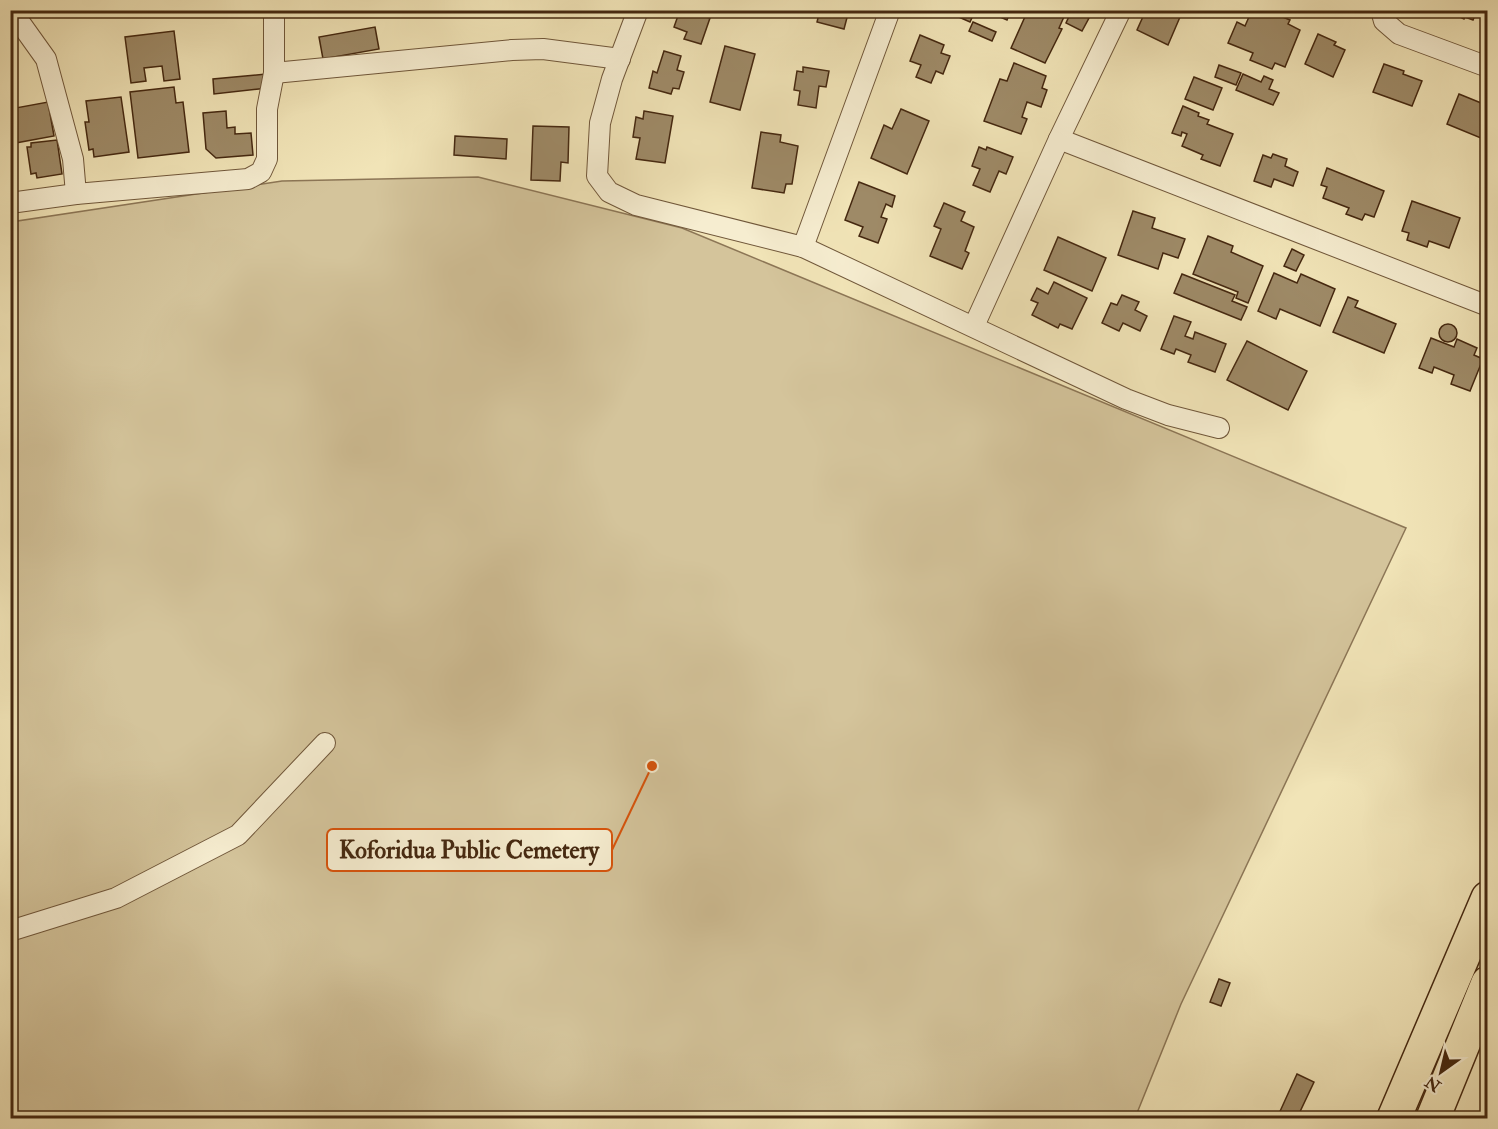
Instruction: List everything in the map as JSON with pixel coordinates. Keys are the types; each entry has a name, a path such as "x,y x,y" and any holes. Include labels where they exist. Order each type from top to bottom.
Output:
{"highway":[{"path":"1394,1119 1488,898"},
{"path":"1433,1119 1488,983"}],"street":[{"path":"11,10 46,59 73,159 76,194"},
{"path":"10,203 76,194 248,179 261,172 267,159 267,110 274,73 274,10"},
{"path":"638,10 600,123 597,177 609,192 636,205 803,247 1126,399 1168,415 1219,428"},
{"path":"803,247 890,10"},
{"path":"974,326 1059,139 1121,10"},
{"path":"1381,10 1384,21 1399,34 1488,67"},
{"path":"274,73 512,50 543,49 620,59"},
{"path":"1059,139 1488,306"},
{"path":"10,931 116,898 238,835 325,743"}],"shaded area":[{"path":"478,177 682,228 1406,528 1181,1004 1135,1118 11,1118 11,222 282,181"}],"building":[{"path":"680,10 707,10 705,17 710,18 701,44 684,39 687,32 674,27"},
{"path":"820,10 849,10 844,29 817,22"},
{"path":"943,10 973,10 975,11 970,22"},
{"path":"984,10 1011,10 1007,20"},
{"path":"1028,10 1067,10 1059,28 1062,29 1045,63 1011,48"},
{"path":"1072,10 1089,18 1082,31 1066,23"},
{"path":"1146,10 1183,10 1168,45 1137,30"},
{"path":"1252,10 1266,10 1290,20 1288,24 1300,30 1285,67 1275,63 1272,69 1250,60 1253,53 1228,43 1237,22 1245,26"},
{"path":"1446,10 1477,10 1473,20 1465,17 1464,19"},
{"path":"973,22 996,32 992,41 969,31"},
{"path":"375,27 379,49 323,59 319,37"},
{"path":"174,31 180,79 164,81 162,66 144,68 146,81 131,83 125,37"},
{"path":"1318,34 1336,42 1334,45 1345,50 1333,77 1305,64"},
{"path":"920,35 944,45 941,53 950,56 943,74 936,71 931,83 916,77 921,65 910,61"},
{"path":"725,46 755,54 740,110 710,102"},
{"path":"664,51 681,56 677,70 684,72 679,89 673,88 671,94 649,88 653,71 657,73"},
{"path":"1014,63 1046,76 1042,88 1047,90 1041,107 1027,102 1022,117 1027,119 1021,134 984,121 1000,79 1007,81"},
{"path":"1384,64 1422,81 1412,106 1373,92"},
{"path":"1219,65 1241,73 1236,85 1215,77"},
{"path":"803,67 829,71 826,87 819,86 816,108 798,105 800,91 794,90 797,71 803,72"},
{"path":"266,74 268,88 214,94 213,79"},
{"path":"1243,74 1261,82 1264,76 1273,80 1269,89 1279,93 1273,105 1236,90"},
{"path":"1194,77 1222,88 1213,110 1185,99"},
{"path":"174,87 176,103 183,102 189,152 138,158 130,92"},
{"path":"1459,94 1486,105 1488,100 1488,141 1447,124"},
{"path":"121,97 129,152 94,157 93,149 89,150 85,122 89,122 86,101"},
{"path":"48,102 54,136 10,144 10,109"},
{"path":"1183,106 1209,120 1207,124 1233,134 1220,166 1201,159 1203,155 1182,146 1187,134 1182,132 1181,136 1172,133"},
{"path":"901,109 929,121 907,174 871,158 884,125 892,129"},
{"path":"226,111 227,128 235,127 235,134 251,133 253,155 216,158 206,149 203,113"},
{"path":"644,111 673,116 665,163 636,159 640,138 633,137 636,117 643,119"},
{"path":"533,126 569,127 568,163 561,162 560,181 531,180"},
{"path":"761,132 781,135 780,142 798,146 792,184 786,184 784,193 752,188"},
{"path":"455,136 507,139 506,159 454,155"},
{"path":"57,140 62,174 37,178 36,173 31,174 27,147 31,147 31,143"},
{"path":"979,147 986,150 987,147 1013,157 1006,174 999,171 990,192 973,185 980,169 972,166"},
{"path":"1273,154 1287,159 1285,166 1298,172 1293,186 1274,179 1271,187 1254,181 1263,155 1271,158"},
{"path":"1327,168 1384,191 1374,217 1365,214 1362,220 1346,214 1349,208 1323,198 1327,187 1321,185"},
{"path":"859,182 895,196 892,207 886,204 881,217 887,219 878,243 859,236 863,227 845,220"},
{"path":"1412,201 1460,218 1449,248 1429,241 1427,247 1407,240 1409,233 1402,231"},
{"path":"944,203 965,212 961,221 974,227 965,251 969,253 962,269 930,256 941,229 934,226"},
{"path":"1133,211 1155,218 1152,228 1185,239 1178,258 1163,253 1158,269 1118,255"},
{"path":"1208,236 1233,246 1231,252 1263,266 1248,303 1236,298 1238,292 1193,274"},
{"path":"1058,237 1106,258 1092,291 1044,270"},
{"path":"1292,249 1304,255 1296,271 1284,266"},
{"path":"1274,273 1297,283 1301,274 1335,289 1320,326 1280,309 1276,319 1258,311"},
{"path":"1182,274 1235,295 1232,301 1247,307 1241,320 1174,293"},
{"path":"1054,282 1087,298 1072,329 1060,324 1058,328 1032,315 1038,303 1031,300 1037,288 1048,294"},
{"path":"1122,295 1139,302 1135,310 1147,316 1140,331 1123,323 1119,331 1102,323 1111,303 1117,305"},
{"path":"1348,297 1358,301 1355,307 1396,324 1384,353 1333,332"},
{"path":"1174,316 1191,322 1185,336 1193,339 1195,332 1226,344 1215,372 1188,362 1191,355 1176,349 1174,354 1161,349"},
{"path":"1444,324 1452,324 1457,329 1455,340 1444,342 1439,337 1439,329"},
{"path":"1431,338 1454,347 1457,339 1477,348 1474,355 1483,359 1470,391 1451,384 1454,375 1434,367 1432,373 1419,368"},
{"path":"1247,341 1307,371 1288,410 1227,380"},
{"path":"1219,979 1230,983 1221,1006 1210,1002"},
{"path":"1297,1074 1314,1082 1297,1118 1277,1118"}],"place":[{"name":"Koforidua Public Cemetery","path":"652,766"}]}
